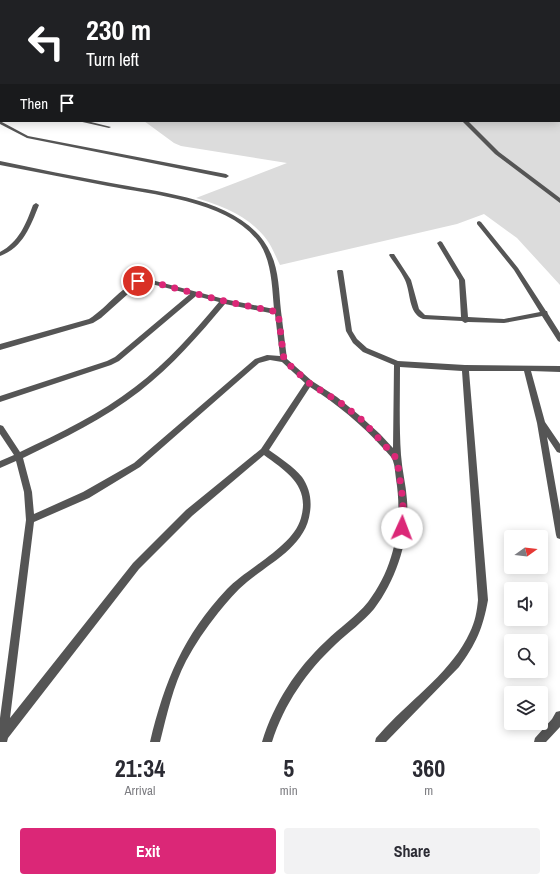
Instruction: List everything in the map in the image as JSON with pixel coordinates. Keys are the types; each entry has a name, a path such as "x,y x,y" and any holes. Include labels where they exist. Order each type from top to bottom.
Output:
{"street":[{"path":"0,122 27,137 226,176"},
{"path":"85,122 109,127"},
{"path":"466,122 497,153 560,201"},
{"path":"0,162 195,201 226,212 250,229 268,254 272,268 284,360"},
{"path":"0,254 13,247 19,240 26,229 36,205"},
{"path":"479,223 516,270 560,338"},
{"path":"440,243 462,280 465,320"},
{"path":"392,255 408,280 414,306 419,314 429,318 504,321 545,313"},
{"path":"340,271 349,331 355,341 365,350 398,364 464,368 560,369"},
{"path":"0,347 91,320 99,316 140,281 278,312"},
{"path":"0,399 117,359 195,293"},
{"path":"0,465 102,414 125,399 150,380 184,348 224,301"},
{"path":"30,520 86,495 137,465 257,361 269,357 277,357 284,360 309,383 341,403 362,420 397,459"},
{"path":"267,742 278,712 301,674 328,644 363,614 381,588 391,569 402,537 403,518 397,459 398,364"},
{"path":"380,742 384,736 459,660 472,642 482,612 483,600 464,368"},
{"path":"527,369 541,423 560,535"},
{"path":"3,738 136,566 189,512 264,451 309,383"},
{"path":"541,423 560,450"},
{"path":"0,428 19,456 28,492 30,520 3,738"},
{"path":"155,742 173,679 182,657 197,633 234,587 288,546 304,520 307,506 306,492 300,480 293,472 264,451"},
{"path":"539,742 556,723 560,716"}],"shaded area":[{"path":"145,122 560,122 560,285 517,238 484,214 457,224 280,265 267,240 252,224 226,208 196,198 287,163 181,146 174,143"}],"route":[{"path":"138,281 144,280 224,301 278,312 282,333 284,360 309,383 341,403 362,420 379,436 397,459 403,501 402,528"}]}
